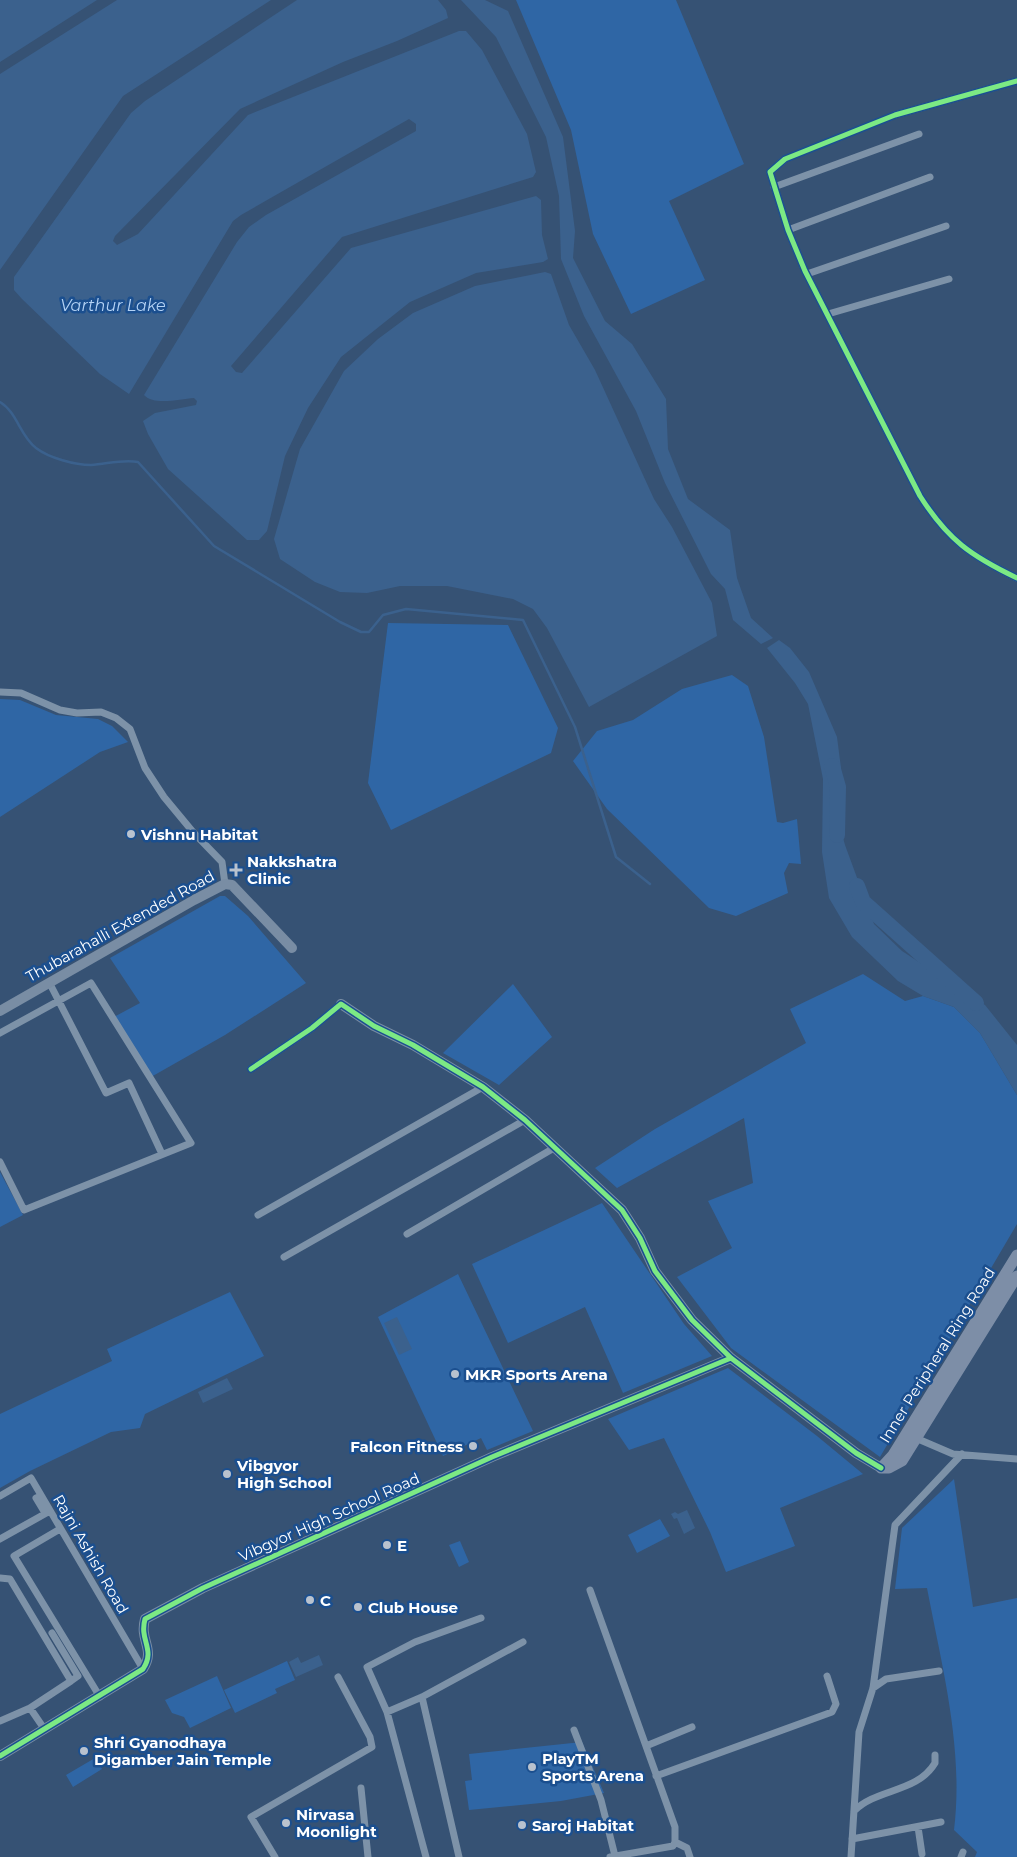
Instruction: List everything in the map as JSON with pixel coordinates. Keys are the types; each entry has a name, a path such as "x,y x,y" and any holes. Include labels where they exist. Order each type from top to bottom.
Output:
{"main road":[{"name":"Inner Peripheral Ring Road","path":"898,1458 1017,1255"},
{"name":"Inner Peripheral Ring Road","path":"881,1468 898,1458 918,1439 1017,1276"}],"street":[{"path":"1017,81 895,115 785,158 770,172 788,230 807,274 884,426 932,515 955,540 975,557 1017,578"},
{"path":"774,187 919,134"},
{"path":"788,230 930,177"},
{"path":"807,274 946,226"},
{"path":"828,314 949,278"},
{"path":"0,692 21,693 60,710 76,713 101,712 116,718 130,729 145,768 164,798 222,862 225,884"},
{"name":"Thubarahalli Extended Road","path":"0,1011 225,884 232,885 292,948"},
{"path":"49,982 106,1093 129,1083 162,1154"},
{"path":"0,1033 91,983 191,1143 24,1210 0,1162"},
{"path":"251,1069 312,1028 341,1004 374,1026 413,1045 483,1086 568,1158 622,1210 640,1238 655,1271 692,1320 731,1358 856,1453 881,1468"},
{"path":"258,1215 483,1086"},
{"path":"284,1257 525,1120"},
{"path":"408,1234 554,1148"},
{"name":"Vibgyor High School Road","path":"143,1669 149,1660 150,1651 142,1628 145,1619 189,1595 492,1457 731,1358"},
{"path":"918,1439 953,1454 1017,1459"},
{"path":"851,1857 859,1732 873,1688 894,1525 962,1454"},
{"name":"Rajni Ashish Road","path":"0,1496 31,1478 47,1512 60,1529 143,1669"},
{"path":"0,1539 47,1512 36,1498"},
{"path":"60,1529 14,1556 100,1697"},
{"path":"0,1578 10,1580 71,1681"},
{"path":"590,1590 675,1827 675,1842 673,1846 610,1857"},
{"path":"426,1857 387,1712 367,1667 415,1642 481,1618"},
{"path":"0,1721 30,1708 78,1676 52,1632"},
{"path":"387,1712 422,1697 523,1642"},
{"path":"0,1756 100,1697 143,1669"},
{"path":"873,1688 886,1679 939,1671"},
{"path":"656,1776 832,1712 836,1704 827,1676"},
{"path":"275,1857 251,1817 372,1747 370,1737 338,1677"},
{"path":"422,1697 459,1857"},
{"path":"30,1708 45,1730"},
{"path":"646,1746 692,1727"},
{"path":"574,1730 600,1800 614,1856"},
{"path":"854,1811 863,1802 904,1787 925,1776 935,1763 935,1755"},
{"path":"361,1788 368,1857"},
{"path":"852,1839 942,1822"},
{"path":"918,1827 922,1854"},
{"path":"675,1842 687,1848 690,1857"}],"shaded area":[{"path":"516,0 676,0 744,164 669,201 705,280 631,314 593,234 571,130"},
{"path":"388,623 508,625 558,728 551,753 391,830 368,783"},
{"path":"732,675 748,686 764,737 777,822 783,823 797,819 801,864 789,863 784,873 788,893 736,916 709,908 607,809 573,761 597,731 633,720 682,689"},
{"path":"0,699 20,700 56,715 98,719 112,726 128,742 100,752 0,817"},
{"path":"220,896 225,896 248,916 306,983 225,1035 151,1077 112,1018 140,1003 110,958"},
{"path":"863,974 905,1001 923,996 954,1007 980,1033 1017,1095 1017,1224 880,1457 731,1348 677,1277 732,1248 708,1201 753,1183 744,1118 617,1188 595,1168 655,1129 806,1043 790,1009"},
{"path":"513,984 552,1037 499,1085 443,1053"},
{"path":"0,1172 23,1215 0,1227"},
{"path":"602,1203 684,1324 712,1356 623,1393 585,1307 508,1343 472,1264"},
{"name":"MKR Sports Arena","path":"458,1274 533,1431 487,1450 481,1438 443,1456 378,1317"},
{"path":"230,1292 264,1356 145,1414 140,1428 111,1432 30,1471 0,1488 0,1414 112,1361 107,1349"},
{"path":"728,1368 863,1474 780,1508 795,1546 726,1572 710,1532 664,1438 629,1450 608,1419"},
{"path":"954,1479 973,1607 1017,1598 1017,1857 975,1857 977,1852 954,1830 956,1769 954,1739 945,1678 927,1588 895,1589 902,1528"},
{"path":"660,1519 670,1536 637,1553 628,1535"},
{"path":"460,1541 469,1562 459,1567 449,1545"},
{"path":"287,1661 295,1680 275,1689 277,1693 235,1713 224,1690"},
{"path":"217,1676 231,1708 190,1728 184,1717 172,1713 165,1700"},
{"name":"PlayTM Sports Arena","path":"582,1742 604,1793 561,1801 469,1810 465,1781 472,1780 469,1754"},
{"path":"95,1758 102,1769 73,1787 66,1775"}],"water":[{"path":"0,0 97,0 0,62"},
{"path":"117,0 271,0 123,96 0,270 0,74"},
{"name":"Varthur Lake","path":"297,0 438,0 446,10 448,18 397,41 343,62 240,109 115,236 113,241 117,245 138,234 248,115 459,31 466,31 482,50 527,134 536,172 533,177 342,237 231,366 236,372 242,373 351,248 536,196 541,200 542,235 548,259 543,262 476,273 410,302 341,357 308,408 285,456 267,531 259,540 247,540 168,469 148,434 143,421 155,413 196,405 197,401 194,398 161,401 144,395 237,242 249,227 266,215 416,131 416,124 409,119 233,221 129,394 100,374 22,299 14,290 14,277 131,113 145,101"},
{"path":"461,0 485,0 508,11 563,137 575,231 573,258 605,321 632,344 666,399 668,449 688,499 730,530 737,578 751,618 773,638 761,644 733,620 725,589 711,574 665,483 636,411 584,316 561,259 559,196 546,137 496,37"},
{"path":"545,272 551,274 569,325 595,370 654,499 672,527 712,603 717,636 589,707 547,628 533,609 513,599 447,586 400,586 367,593 340,592 315,582 280,559 274,539 300,449 344,371 378,339 413,313 475,286"},
{"path":"779,640 790,648 809,672 837,737 841,768 835,808 845,845 874,924 902,951 985,1005 1017,1045 1017,1095 980,1033 954,1007 923,996 898,981 852,937 829,898 822,852 823,779 808,704 795,683 767,648"},
{"path":"397,1317 412,1349 399,1355 384,1323"},
{"path":"227,1378 233,1389 203,1403 198,1392"},
{"path":"687,1510 695,1528 684,1534 677,1518 674,1519 671,1514 675,1512 678,1514"},
{"path":"319,1655 323,1665 296,1677 289,1662 298,1657 301,1663"}],"waterway":[{"path":"0,402 11,412 26,437 41,452 62,460 85,465 127,461 138,462 214,546 340,622 361,632 369,632 383,615 406,609 523,620 575,727 616,857 650,884"},
{"path":"832,766 838,787 837,835"},
{"path":"857,886 863,902 976,1003"}],"cycle path":[{"path":"1017,81 895,115 785,159 770,172 788,230 805,271 920,496 940,524 962,545 986,562 1017,578"},
{"path":"251,1069 312,1028 341,1004 374,1026 413,1045 483,1087 525,1120 622,1210 640,1238 655,1271 692,1320 731,1358 856,1453 881,1468"},
{"path":"0,1756 143,1669 148,1656 144,1633 145,1619 203,1588 492,1457 731,1358"}],"place":[{"name":"Vishnu Habitat","path":"131,834"},
{"name":"Nakkshatra Clinic","path":"236,870"},
{"name":"MKR Sports Arena","path":"455,1374"},
{"name":"Falcon Fitness","path":"473,1446"},
{"name":"Vibgyor High School","path":"227,1474"},
{"name":"E","path":"387,1545"},
{"name":"C","path":"310,1600"},
{"name":"Club House","path":"358,1607"},
{"name":"Shri Gyanodhaya Digamber Jain Temple","path":"84,1751"},
{"name":"PlayTM Sports Arena","path":"532,1767"},
{"name":"Nirvasa Moonlight","path":"286,1823"},
{"name":"Saroj Habitat","path":"522,1825"}]}
